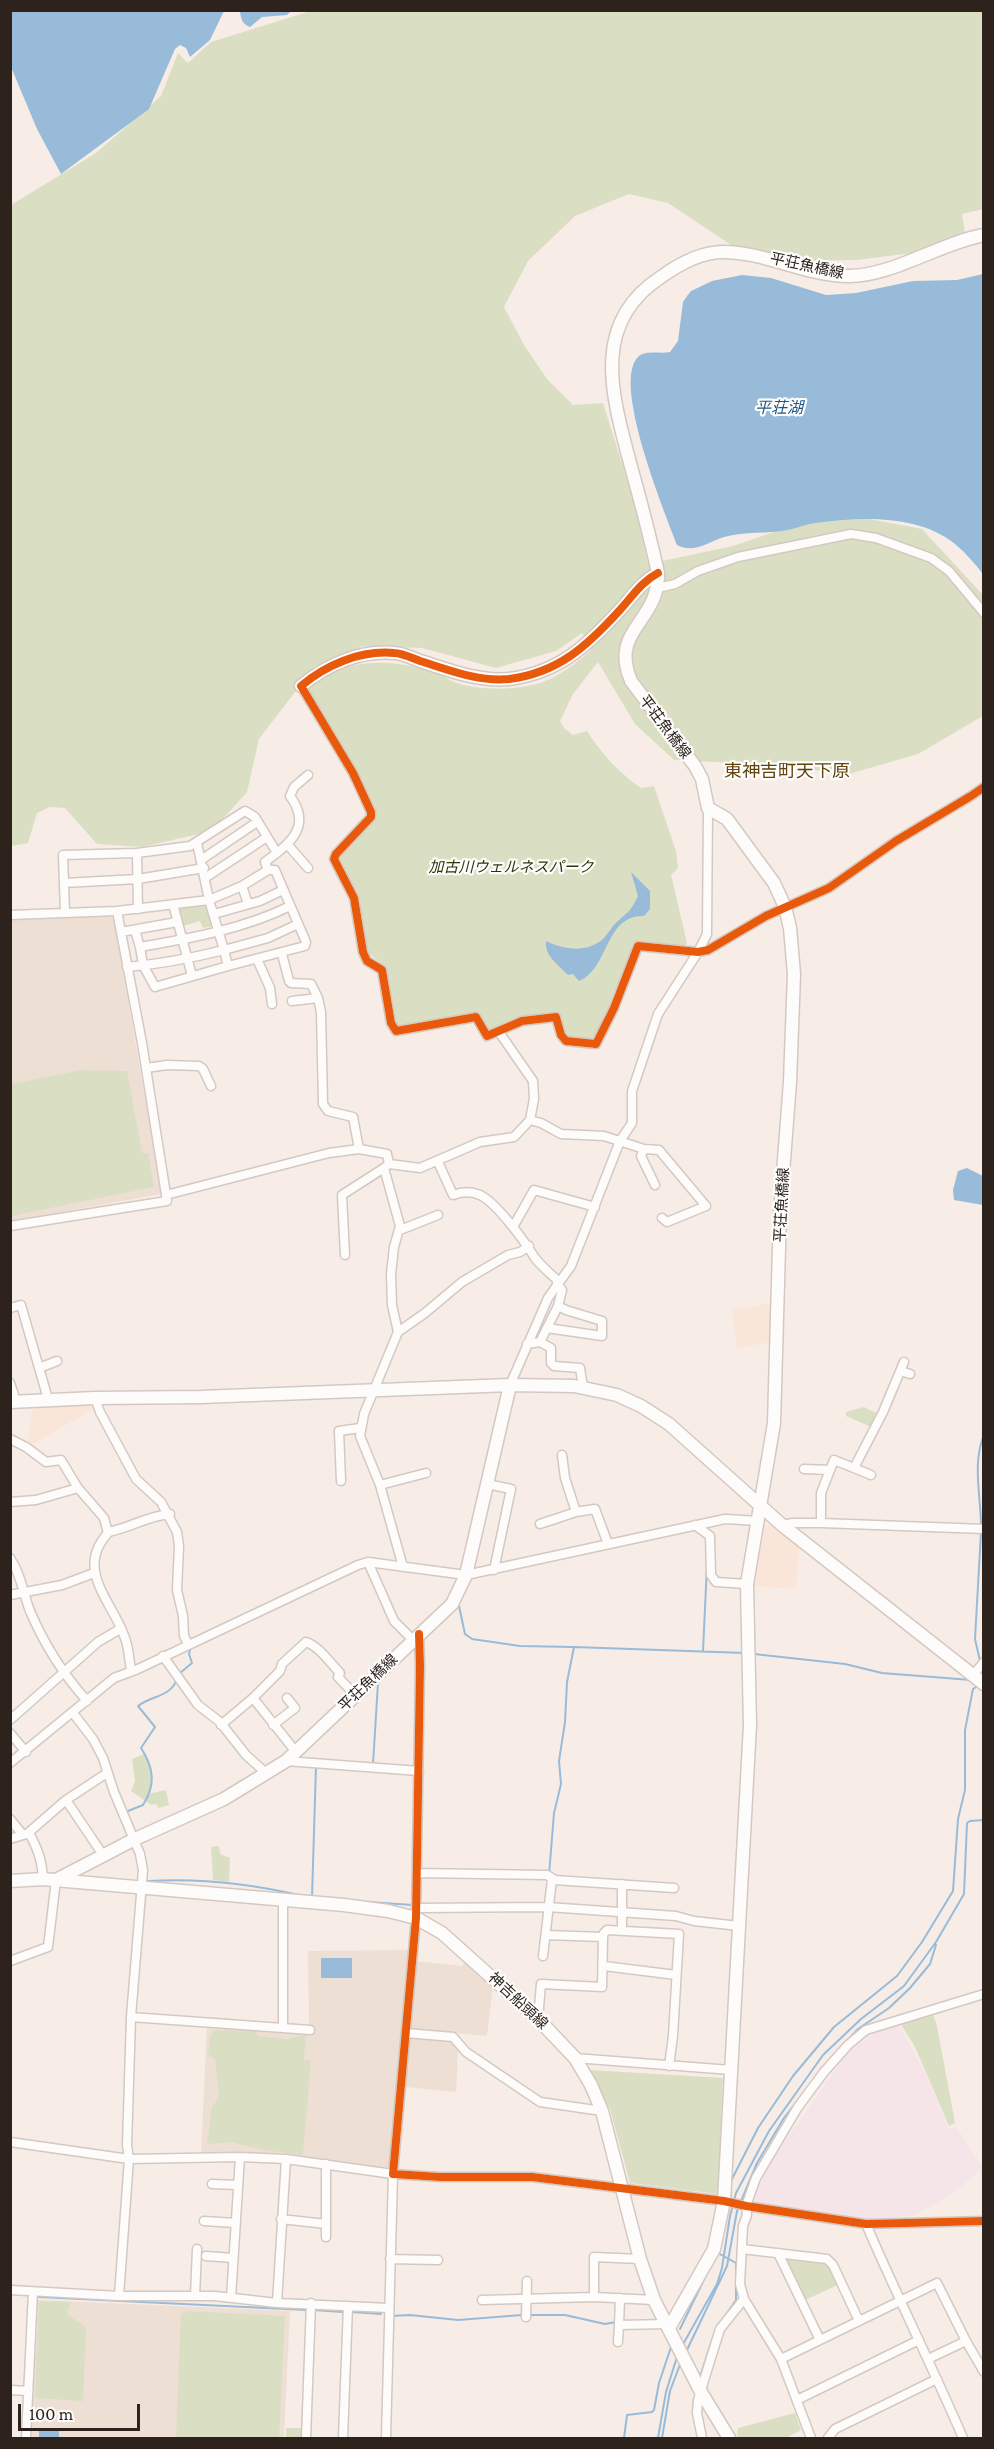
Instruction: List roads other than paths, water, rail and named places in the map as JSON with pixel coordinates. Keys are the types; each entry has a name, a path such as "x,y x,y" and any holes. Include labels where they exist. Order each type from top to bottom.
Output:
{"main road":[{"name":"平荘魚橋線","path":"668,2326 714,2249 724,2201 750,1725 747,1584 774,1423 780,1212 790,1082 794,974 790,928 785,907 774,883 728,819 708,808 702,779 695,766 631,681 626,669 625,650 631,636 651,608 658,588 658,573 617,412 611,380 614,342 624,314 638,295 684,261 721,252 757,255 822,272 849,276 877,271 984,235"},
{"path":"301,686 317,673 361,655 394,653 474,677 507,679 550,670 572,655 600,630 640,585 658,573"},
{"path":"630,598 651,608"},
{"name":"平荘魚橋線","path":"10,1881 50,1880 224,1799 286,1761 452,1604 466,1575 510,1385"},
{"path":"11,1402 510,1385 583,1387 617,1395 657,1416 682,1435 782,1525 979,1673"},
{"name":"神吉船頭線","path":"50,1880 416,1913 451,1940 538,2019 575,2058 591,2085 602,2111 640,2259 654,2300 701,2392 729,2439"}],"street":[{"path":"658,588 675,584 698,571 738,557 851,534 876,538 931,558 949,571 984,613"},
{"path":"301,686 352,773 371,812 371,817 336,854 334,859 354,898 363,952 367,961 382,970 391,1023 396,1031 476,1017 487,1036 522,1021 556,1017 561,1035 566,1041 596,1044 614,1008 638,946 698,952 708,950 785,907 829,888 896,841 937,818 984,787"},
{"path":"268,870 265,862 287,844 298,831 298,808 290,796 294,787 308,775"},
{"path":"510,1385 557,1282 570,1266 620,1141 632,1123 632,1091 658,1014 707,934 708,808"},
{"path":"65,913 63,855 137,853 190,846 245,811 258,822 277,853"},
{"path":"64,882 138,879 202,864 258,822"},
{"path":"205,878 267,837"},
{"path":"197,843 209,900 228,966"},
{"path":"287,844 308,868"},
{"path":"137,853 138,909"},
{"path":"10,915 117,911 209,900 242,886 268,870 275,870 306,942 305,946 282,954 228,966 155,987 143,965 141,947 135,930"},
{"path":"242,886 248,904"},
{"path":"214,914 283,890"},
{"path":"173,904 192,976"},
{"path":"141,947 182,940 262,920 290,906"},
{"path":"10,1226 167,1201 146,1068 117,911"},
{"path":"121,932 177,922"},
{"path":"127,967 187,959 224,950 268,938 298,924"},
{"path":"282,954 289,981 311,984 318,998 321,1012 323,1104 328,1112 353,1117 359,1149"},
{"path":"257,959 270,988 272,1004"},
{"path":"292,1001 318,998"},
{"path":"345,1255 342,1195 387,1166 420,1168 480,1142 514,1137 530,1120 534,1099 533,1081 499,1032"},
{"path":"146,1068 167,1065 199,1066 203,1069 211,1086"},
{"path":"530,1120 541,1122 561,1134 604,1136 644,1149 659,1150 706,1206 667,1222 662,1218"},
{"path":"166,1195 329,1153 359,1149 387,1154 387,1166 400,1230 394,1247 390,1274 392,1305 398,1332 360,1428 363,1446 380,1485 403,1568"},
{"path":"644,1149 641,1156 655,1185"},
{"path":"438,1162 453,1195 463,1191 481,1195 513,1227 529,1246 536,1260 562,1290 558,1306 540,1342"},
{"path":"513,1227 534,1190 595,1207"},
{"path":"400,1230 438,1215"},
{"path":"398,1332 462,1282 508,1255 520,1252 529,1246"},
{"path":"10,1308 21,1305 48,1399"},
{"path":"547,1328 602,1336 602,1321 558,1306"},
{"path":"527,1344 540,1342 551,1348 551,1363 554,1366 580,1368 583,1387"},
{"path":"39,1368 57,1360"},
{"path":"854,1468 905,1369"},
{"path":"10,1383 14,1395 11,1402"},
{"path":"95,1398 100,1412 136,1479 154,1494 170,1514 177,1532 179,1546 177,1590 183,1616 184,1636 188,1644"},
{"path":"341,1481 339,1431 360,1428"},
{"path":"10,1439 27,1447 46,1462 61,1460 78,1488 104,1518 108,1532"},
{"path":"562,1455 565,1478 576,1512"},
{"path":"821,1523 821,1493 834,1460 871,1475"},
{"path":"804,1469 830,1470"},
{"path":"380,1485 426,1473"},
{"path":"487,1484 511,1489 494,1570"},
{"path":"10,1502 36,1500 78,1488"},
{"path":"540,1524 576,1512 595,1509 608,1544"},
{"path":"131,1670 125,1638 94,1573 95,1547 108,1532 155,1516 170,1514"},
{"path":"10,1764 114,1678 368,1562 466,1575 725,1519 759,1521"},
{"path":"782,1525 821,1523 981,1529"},
{"path":"695,1525 710,1536 711,1575 716,1582 747,1584"},
{"path":"10,1558 31,1612 47,1644 49,1656 87,1701"},
{"path":"368,1562 394,1621 416,1637 419,1771 416,1913 393,2174 386,2439"},
{"path":"10,1595 62,1585 94,1573"},
{"path":"10,1720 98,1642 120,1629"},
{"path":"221,1725 253,1698 280,1671 282,1664 306,1642 313,1645 340,1673 338,1677 355,1695"},
{"path":"163,1656 198,1705 221,1725 246,1755 266,1773"},
{"path":"253,1698 296,1752"},
{"path":"273,1725 295,1708 287,1698"},
{"path":"73,1713 95,1743 135,1839 143,1870 131,2017 127,2145 129,2160 119,2296"},
{"path":"10,1733 26,1752"},
{"path":"286,1761 419,1771"},
{"path":"10,1839 25,1834 66,1800 107,1773"},
{"path":"66,1800 103,1855"},
{"path":"10,1819 37,1846 50,1880 48,1947 10,1961"},
{"path":"417,1873 549,1877 674,1888"},
{"path":"543,1956 549,1877"},
{"path":"621,1929 622,1884"},
{"path":"283,1901 283,2028"},
{"path":"416,1913 548,1907 676,1916 694,1921 739,1926"},
{"path":"538,2019 541,1984 602,1987 603,1937 607,1930 679,1934 669,2066"},
{"path":"546,1935 603,1937"},
{"path":"604,1966 676,1975"},
{"path":"811,2439 781,2359 744,2299 740,2284 746,2206 756,2178 798,2107 824,2072 857,2037 878,2025 984,1994"},
{"path":"131,2017 310,2030"},
{"path":"406,2033 453,2037 466,2052 540,2102 602,2111"},
{"path":"575,2058 731,2070"},
{"path":"10,2142 129,2160 240,2157 286,2159 393,2174 440,2177 532,2177 724,2201 866,2224 984,2221"},
{"path":"231,2298 240,2157"},
{"path":"277,2303 286,2159"},
{"path":"326,2164 326,2236"},
{"path":"212,2184 238,2185"},
{"path":"281,2219 326,2224"},
{"path":"204,2221 235,2223"},
{"path":"866,2224 899,2301 938,2379 963,2439"},
{"path":"195,2296 197,2249"},
{"path":"742,2249 827,2259 833,2265 859,2321"},
{"path":"778,2253 820,2340"},
{"path":"206,2256 233,2258"},
{"path":"594,2297 594,2257 640,2259"},
{"path":"390,2259 438,2260"},
{"path":"526,2317 527,2281"},
{"path":"781,2359 937,2283 984,2372"},
{"path":"10,2290 119,2296 195,2296 277,2303 389,2308"},
{"path":"26,2439 33,2292"},
{"path":"482,2301 594,2297 654,2300"},
{"path":"618,2342 620,2298"},
{"path":"702,2439 697,2413 701,2392 720,2329 744,2299"},
{"path":"306,2439 311,2303"},
{"path":"343,2439 348,2306"},
{"path":"619,2325 668,2326"},
{"path":"797,2400 919,2340"},
{"path":"928,2359 966,2341"},
{"path":"828,2439 835,2429 938,2379"},
{"path":"10,2390 28,2391"}],"water":[{"path":"240,10 291,11 287,15 262,17 250,27 242,21"},
{"path":"10,11 224,11 210,40 190,57 186,48 180,45 175,49 149,109 61,174 37,129 11,67"},
{"name":"平荘湖","path":"983,274 983,574 959,547 940,534 924,527 888,520 832,521 788,530 732,535 695,548 677,545 652,477 635,418 631,391 632,370 642,354 670,352 678,341 683,302 691,291 712,281 742,275 771,278 826,295 856,293 913,281 957,280"},
{"path":"631,872 650,891 650,909 644,916 631,918 621,924 597,965 579,981 573,974 568,975 553,960 547,951 546,941 575,949 590,946 603,939 630,910 638,896"},
{"path":"967,1168 983,1176 983,1205 954,1200 953,1190 958,1171"},
{"path":"321,1958 352,1958 352,1978 321,1978"},
{"path":"39,2429 59,2430 59,2438 39,2438"}],"waterway":[{"path":"981,1527 978,1457 984,1435"},
{"path":"980,1661 975,1639 981,1532"},
{"path":"703,1651 707,1565"},
{"path":"459,1606 465,1634 472,1639 520,1646 574,1647 567,1682 565,1722 559,1761 561,1784 554,1813 549,1875"},
{"path":"180,1673 192,1663 189,1654 191,1647"},
{"path":"574,1647 745,1653"},
{"path":"754,1654 845,1664 882,1673 971,1680"},
{"path":"128,1811 143,1805 152,1783 149,1763 141,1748 155,1727 138,1706 165,1693 176,1681"},
{"path":"373,1764 378,1683"},
{"path":"730,2183 758,2128 793,2076 834,2027 897,1976 922,1942 953,1891 958,1819 965,1790 965,1730 973,1689 979,1685"},
{"path":"312,1897 316,1766"},
{"path":"682,2346 717,2284 736,2193 769,2131 823,2055 861,2019 904,1986 936,1942 964,1894 967,1823 984,1820"},
{"path":"148,1881 187,1880 226,1883 303,1896"},
{"path":"368,1902 413,1905"},
{"path":"826,2064 858,2029 889,2008 910,1988 930,1964 936,1945"},
{"path":"686,2352 727,2266 737,2211 757,2163 784,2118 819,2073"},
{"path":"718,2253 736,2263 736,2300 723,2319"},
{"path":"680,2329 713,2261"},
{"path":"39,2297 307,2310"},
{"path":"313,2310 343,2312"},
{"path":"352,2312 381,2314"},
{"path":"391,2316 410,2315 458,2320 522,2315"},
{"path":"528,2315 565,2315 605,2324 616,2322"},
{"path":"700,2377 712,2340"},
{"path":"624,2438 627,2415 654,2410 659,2383 672,2344"},
{"path":"658,2438 666,2392 677,2357"},
{"path":"662,2438 670,2391 681,2362"}],"district":[{"name":"東神吉町天下原","path":"787,771"}],"park label":[{"name":"加古川ウェルネスパーク","path":"511,867"}]}
